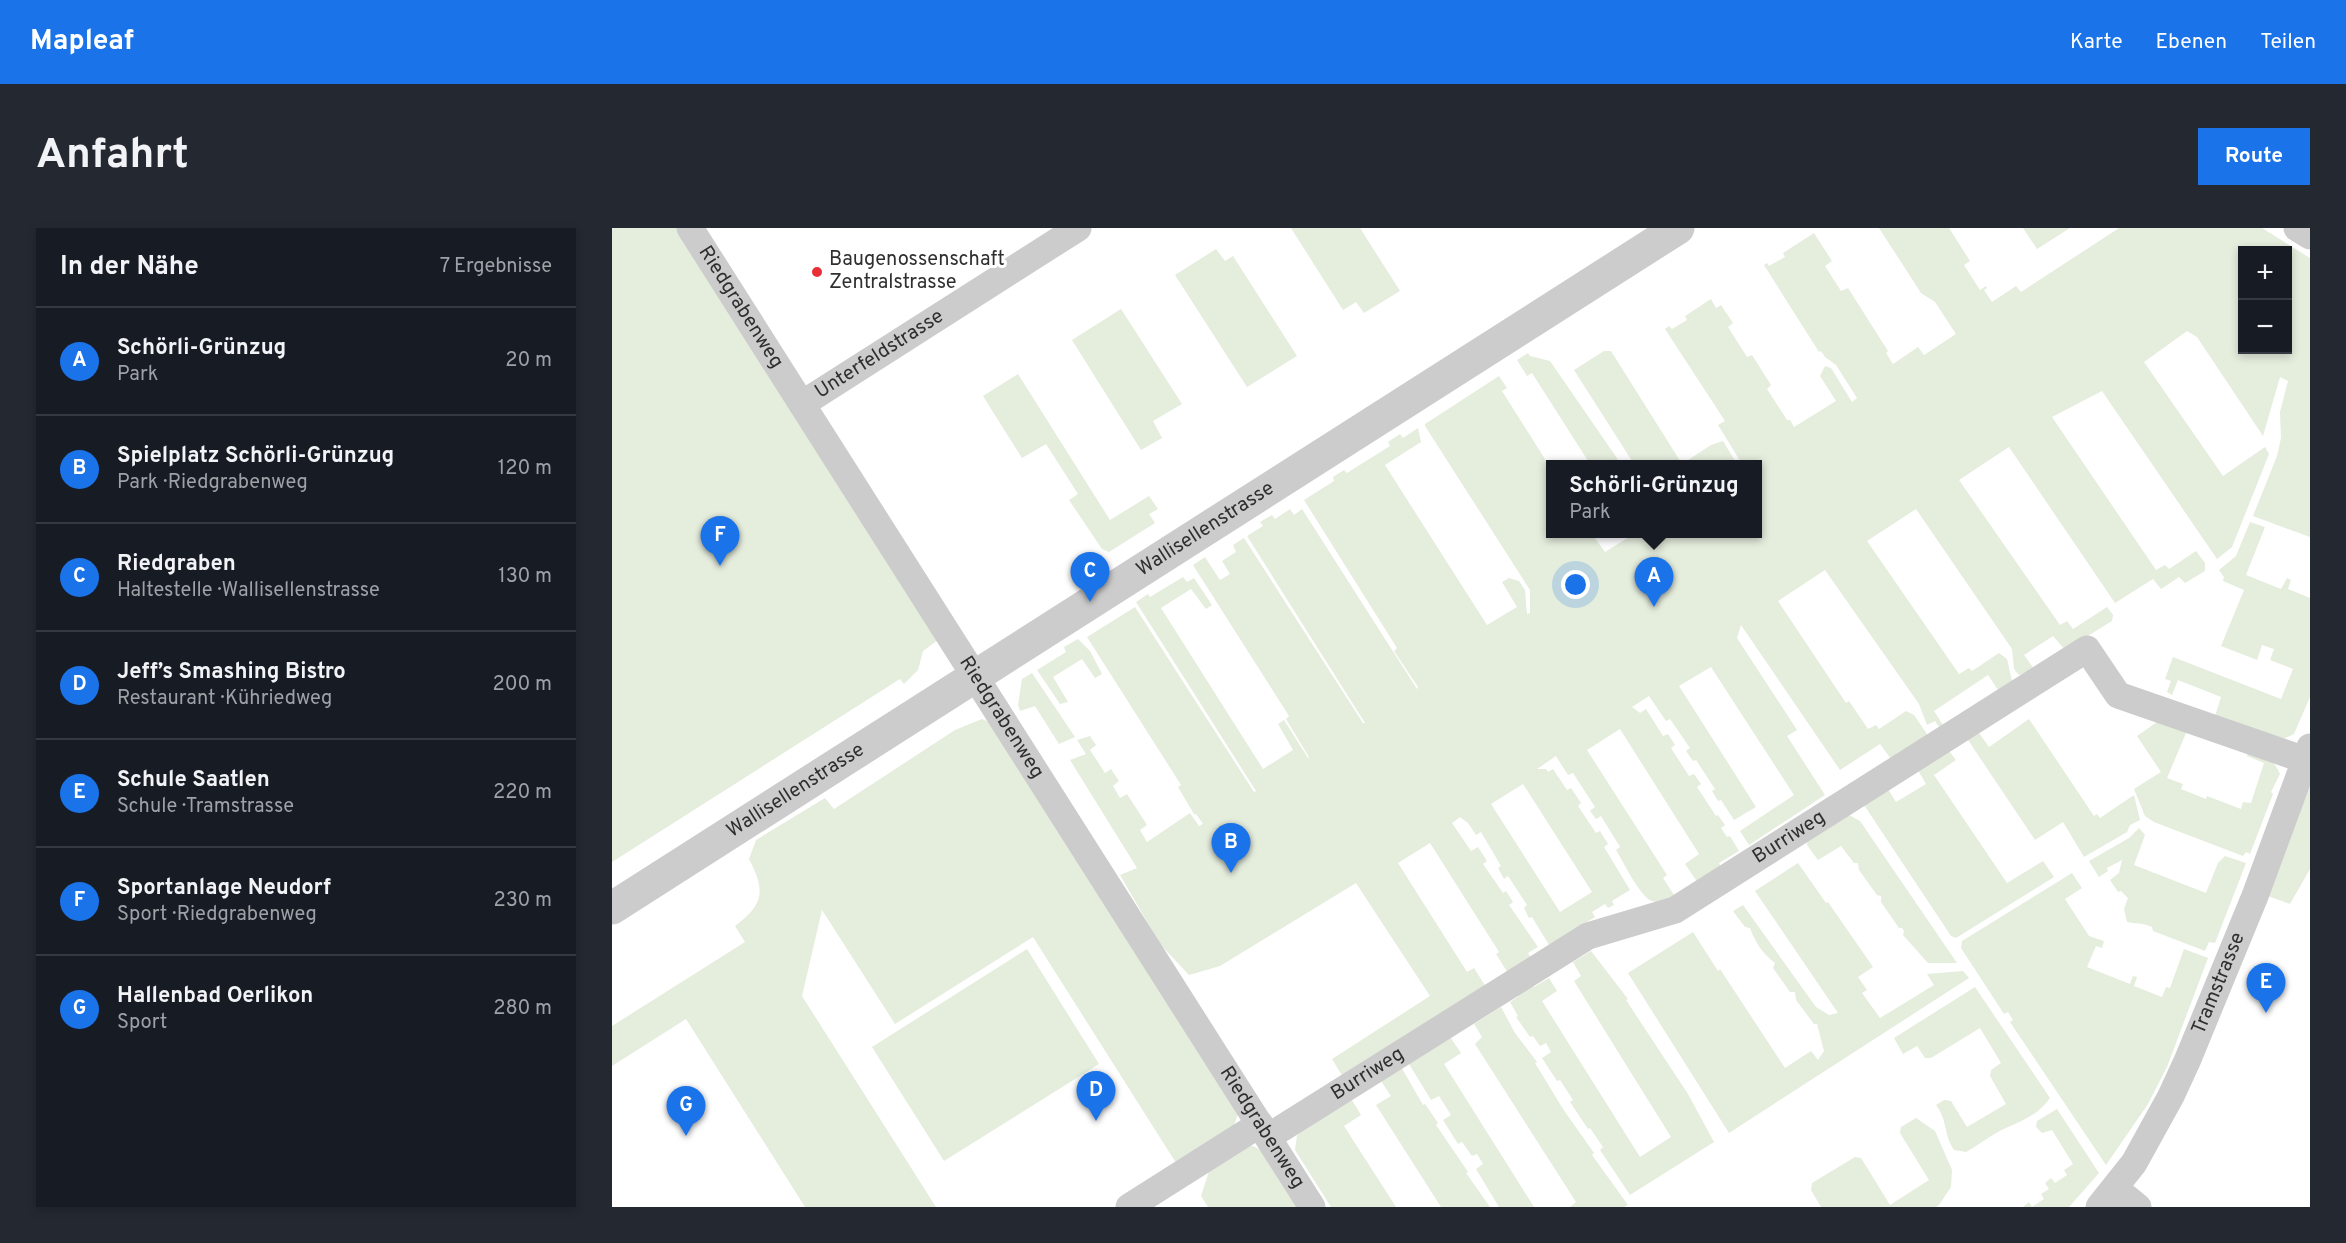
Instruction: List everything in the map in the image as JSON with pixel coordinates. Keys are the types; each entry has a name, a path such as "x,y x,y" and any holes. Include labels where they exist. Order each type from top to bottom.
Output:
{"street":[{"name":"Riedgrabenweg","path":"690,228 1312,1207"},
{"name":"Unterfeldstrasse","path":"802,404 1078,228"},
{"name":"Wallisellenstrasse","path":"612,908 1678,228"},
{"path":"2297,228 2310,237"},
{"name":"Burriweg","path":"1264,1131 1588,936 1675,910 2087,649 2118,695 2307,753"},
{"name":"Tramstrasse","path":"2108,1198 2134,1163 2171,1096 2188,1059 2255,896 2307,753"},
{"path":"1129,1207 1264,1131"},
{"path":"2108,1198 2138,1207"}],"green space":[{"path":"612,228 677,228 938,640 923,651 918,670 904,684 900,679 612,862"},
{"path":"1291,228 1360,228 1400,291 1364,313 1356,302 1343,310"},
{"path":"1879,228 1949,228 1970,261 1964,265 1980,290 1986,286 1984,290 1992,302 2016,286 2021,292 2119,228 2262,228 2291,246 2238,246 2238,354 2292,354 2292,247 2310,258 2310,537 2253,516 2277,456 2281,438 2280,412 2288,381 2280,377 2263,436 2197,337 2187,331 2144,362 2223,476 2265,447 2269,454 2232,547 2217,559 2102,391 2052,417 2156,570 2165,565 2169,569 2196,551 2205,563 2205,571 2185,583 2179,577 2161,589 2153,579 2115,603 2009,447 1959,480 2060,625 2067,621 2073,629 2107,607 2113,615 2112,621 2065,650 2053,636 2024,655 2035,670 2019,675 2014,669 2012,649 1916,509 1867,541 1959,674 1969,668 1972,671 1999,653 2007,659 2012,681 1998,690 1988,675 1934,711 1943,725 1939,727 1935,721 1927,725 1919,704 1825,570 1778,601 1846,703 1849,701 1868,729 1876,725 1879,729 1906,711 1914,715 1929,737 1891,759 1880,744 1840,770 1741,625 1737,638 1797,730 1787,736 1825,795 1749,845 1740,831 1794,795 1711,667 1679,686 1756,807 1734,820 1721,800 1718,801 1712,791 1715,789 1696,760 1693,761 1686,751 1690,748 1670,719 1666,721 1649,696 1632,707 1640,713 1646,709 1663,736 1668,734 1675,745 1671,748 1689,776 1694,774 1701,784 1697,787 1716,816 1718,815 1725,825 1721,828 1727,837 1730,836 1739,851 1719,863 1721,868 1698,883 1685,864 1699,854 1620,729 1587,750 1667,875 1663,878 1676,898 1655,902 1642,893 1616,850 1620,847 1601,816 1596,819 1590,811 1595,807 1573,773 1568,775 1556,756 1537,769 1546,769 1548,772 1553,769 1567,790 1571,788 1581,803 1578,806 1596,833 1600,831 1608,844 1604,847 1630,890 1612,901 1614,905 1608,908 1605,904 1592,912 1595,917 1549,945 1532,917 1529,918 1524,908 1527,905 1508,876 1504,879 1498,868 1501,866 1481,832 1476,835 1468,823 1460,817 1452,823 1471,851 1478,847 1487,861 1483,864 1503,893 1506,891 1513,902 1509,905 1538,947 1528,953 1531,958 1508,973 1496,954 1499,952 1430,843 1398,863 1467,972 1474,968 1486,987 1343,1077 1332,1059 1430,996 1356,883 1220,966 1189,975 1160,944 1120,875 1137,868 1070,760 1086,754 1077,740 1090,736 1096,745 1090,750 1105,773 1111,769 1119,781 1113,786 1120,798 1127,794 1147,825 1140,830 1147,842 1190,813 1199,826 1203,824 1194,814 1178,787 1181,785 1087,637 1135,607 1254,792 1256,791 1136,602 1148,594 1150,597 1183,577 1187,582 1194,578 1212,605 1206,609 1191,589 1161,608 1263,769 1293,750 1278,724 1284,720 1308,758 1286,719 1289,716 1193,565 1205,557 1220,580 1230,574 1222,561 1236,552 1233,545 1244,538 1365,723 1247,536 1263,526 1260,522 1272,515 1275,519 1290,509 1294,515 1302,509 1417,689 1418,687 1394,651 1397,648 1304,500 1334,481 1333,477 1344,470 1347,473 1390,446 1388,442 1400,434 1403,438 1418,428 1421,442 1385,465 1487,625 1517,607 1502,582 1509,578 1519,581 1525,590 1527,614 1530,613 1530,590 1425,424 1499,376 1507,388 1502,391 1546,461 1546,538 1595,538 1605,552 1628,538 1762,538 1762,460 1740,460 1718,425 1725,421 1665,329 1669,326 1672,329 1687,320 1685,316 1711,299 1716,308 1721,305 1733,323 1728,327 1747,357 1752,355 1771,385 1767,389 1794,427 1836,401 1820,376 1825,366 1831,368 1852,402 1857,398 1836,365 1821,351 1819,352 1764,265 1767,263 1769,266 1785,257 1783,253 1814,233 1832,261 1825,266 1841,291 1848,288 1888,351 1886,353 1893,364 1918,347 1924,355 1956,334 1935,302 1921,293","holes":["1523,784 1592,892 1560,912 1491,804"]},
{"path":"2023,228 2070,228 2037,249"},
{"path":"1216,249 1225,261 1233,256 1297,356 1247,387 1175,275"},
{"path":"1121,309 1182,404 1153,421 1162,438 1141,450 1072,340"},
{"path":"1604,351 1611,351 1679,460 1631,460 1574,370"},
{"path":"1528,353 1530,356 1550,361 1618,460 1587,460 1532,373 1527,376 1517,360"},
{"path":"1018,374 1110,520 1149,496 1158,509 1149,514 1155,523 1109,552 1102,549 1069,500 1078,494 1046,444 1022,458 983,396"},
{"path":"1723,441 1735,460 1688,460 1711,445"},
{"path":"2250,522 2265,527 2246,575 2281,589 2287,578 2291,580 2288,589 2310,598 2310,697 2294,734 2281,740 2215,716 2221,697 2178,680 2172,695 2167,692 2171,681 2165,679 2173,657 2281,699 2293,669 2270,660 2274,649 2262,645 2257,660 2221,646 2244,590 2223,581 2224,577 2219,570 2236,556"},
{"path":"1078,639 1090,651 1102,674 1095,678 1082,659 1053,677 1068,702 1060,704 1037,670 1066,652 1064,647"},
{"path":"1032,673 1075,737 1059,744 1035,706 1020,711 1018,705 1022,679"},
{"path":"982,719 993,724 1238,1114 1233,1128 1178,1166 1033,937 895,1024 822,910 802,996 936,1207 805,1207 686,1019 612,1066 612,1026 745,942 735,926 752,911 759,896 758,879 749,859 756,840 825,798 834,809 955,730"},
{"path":"2029,719 2094,816 2097,814 2100,818 2134,795 2140,820 2130,825 2127,832 2084,857 2063,822 2035,840 1968,740 1979,733 1989,747"},
{"path":"2157,722 2189,726 2167,778 2183,784 2181,789 2206,799 2207,796 2241,809 2243,802 2251,803 2264,763 2247,756 2249,751 2264,756 2274,764 2280,774 2271,792 2273,794 2250,854 2246,852 2243,856 2154,822 2145,816 2134,789 2161,772 2137,736"},
{"path":"1947,748 1956,760 1934,775 2007,883 2043,861 2054,877 1956,938 1951,936 1864,805 1886,786 1896,802 1926,784 1916,767"},
{"path":"2310,786 2310,869 2290,904 2268,896"},
{"path":"1849,815 1860,821 1957,963 1928,963 1903,935 1904,931 1899,928 1881,902 1881,896 1877,895 1859,870 1858,863 1854,863 1841,846 1818,860 1807,845 1808,836"},
{"path":"2139,828 2145,835 2134,865 2206,893 2218,863 2225,856 2246,863 2215,943 2209,942 2205,951 2153,931 2148,925 2127,922 2124,909 2128,898 2121,891 2118,892 2110,880 2119,873 2122,860 2107,868 2108,871 2099,877 2089,861 2129,838"},
{"path":"1798,863 1873,967 1858,977 1867,990 1862,993 1880,1018 1934,985 1927,974 1963,971 1969,978 1729,1133 1628,973 1693,932 1785,1068 1811,1051 1818,1060 1824,1051 1817,1024 1814,1024 1796,1000 1795,992 1790,992 1773,968 1775,963 1760,947 1750,928 1745,927 1733,911 1743,905 1816,1007 1829,1015 1838,1013 1755,891"},
{"path":"2072,873 2082,888 2065,899 2089,936 2104,941 2102,948 2096,946 2087,967 2130,984 2133,976 2137,977 2134,986 2162,997 2166,987 2170,988 2184,949 2208,958 2167,1067 2148,1104 2106,1165 2010,1022 2013,1020 2008,1012 2004,1014 1961,948 1962,941"},
{"path":"1027,949 1099,1064 944,1161 872,1047"},
{"path":"1591,951 1628,999 1626,1000 1688,1094 1714,1142 1630,1195 1600,1150 1603,1147 1570,1102 1573,1100 1542,1058 1551,1052 1546,1043 1540,1046 1533,1036 1530,1037 1516,1017 1518,1016 1510,1002 1519,996 1516,991 1530,982 1534,987 1549,978 1557,991 1542,1001 1640,1157 1671,1137 1574,981 1581,976 1573,962"},
{"path":"1975,987 2050,1098 2033,1114 1966,1152 1954,1150 1936,1105 1944,1100 1951,1101 1967,1127 2006,1104 1990,1076 1991,1070 2001,1063 1980,1028 1931,1058 1925,1058 1917,1046 1903,1054 1894,1038"},
{"path":"1501,1007 1515,1033 1537,1062 1535,1063 1563,1109 1594,1153 1592,1155 1628,1205 1624,1207 1570,1207 1576,1202 1475,1044 1482,1037 1474,1024"},
{"path":"1448,1034 1461,1053 1444,1064 1534,1207 1499,1207 1476,1169 1483,1164 1477,1154 1472,1156 1462,1142 1458,1144 1443,1120 1451,1115 1439,1096 1431,1100 1406,1059"},
{"path":"1400,1065 1423,1105 1425,1104 1438,1123 1436,1125 1468,1172 1466,1173 1490,1207 1441,1207 1376,1105 1391,1096 1379,1078"},
{"path":"1350,1097 1361,1115 1344,1126 1396,1207 1331,1207 1295,1150 1297,1136 1301,1129"},
{"path":"2057,1109 2099,1173 2069,1207 2032,1207 2044,1199 2041,1194 2049,1189 2045,1183 2051,1178 2055,1183 2067,1175 2064,1170 2073,1164 2052,1130 2042,1133 2036,1127 2037,1121"},
{"path":"1916,1118 1935,1131 1952,1170 1951,1187 1939,1205 1936,1207 1821,1207 1811,1190 1812,1183 1855,1157 1861,1158 1890,1205 1929,1180 1900,1133 1901,1127"},
{"path":"1253,1146 1264,1152 1299,1207 1208,1207 1201,1196 1211,1165 1240,1147"}],"place":[{"name":"Baugenossenschaft Zentralstrasse","path":"817,272"},
{"name":"Sportanlage Neudorf","path":"720,566"},
{"name":"Riedgraben","path":"1090,602"},
{"name":"Schörli-Grünzug","path":"1654,607"},
{"name":"Spielplatz Schörli-Grünzug","path":"1231,873"},
{"name":"Schule Saatlen","path":"2266,1013"},
{"name":"Jeff’s Smashing Bistro","path":"1096,1121"},
{"name":"Hallenbad Oerlikon","path":"686,1136"}]}
